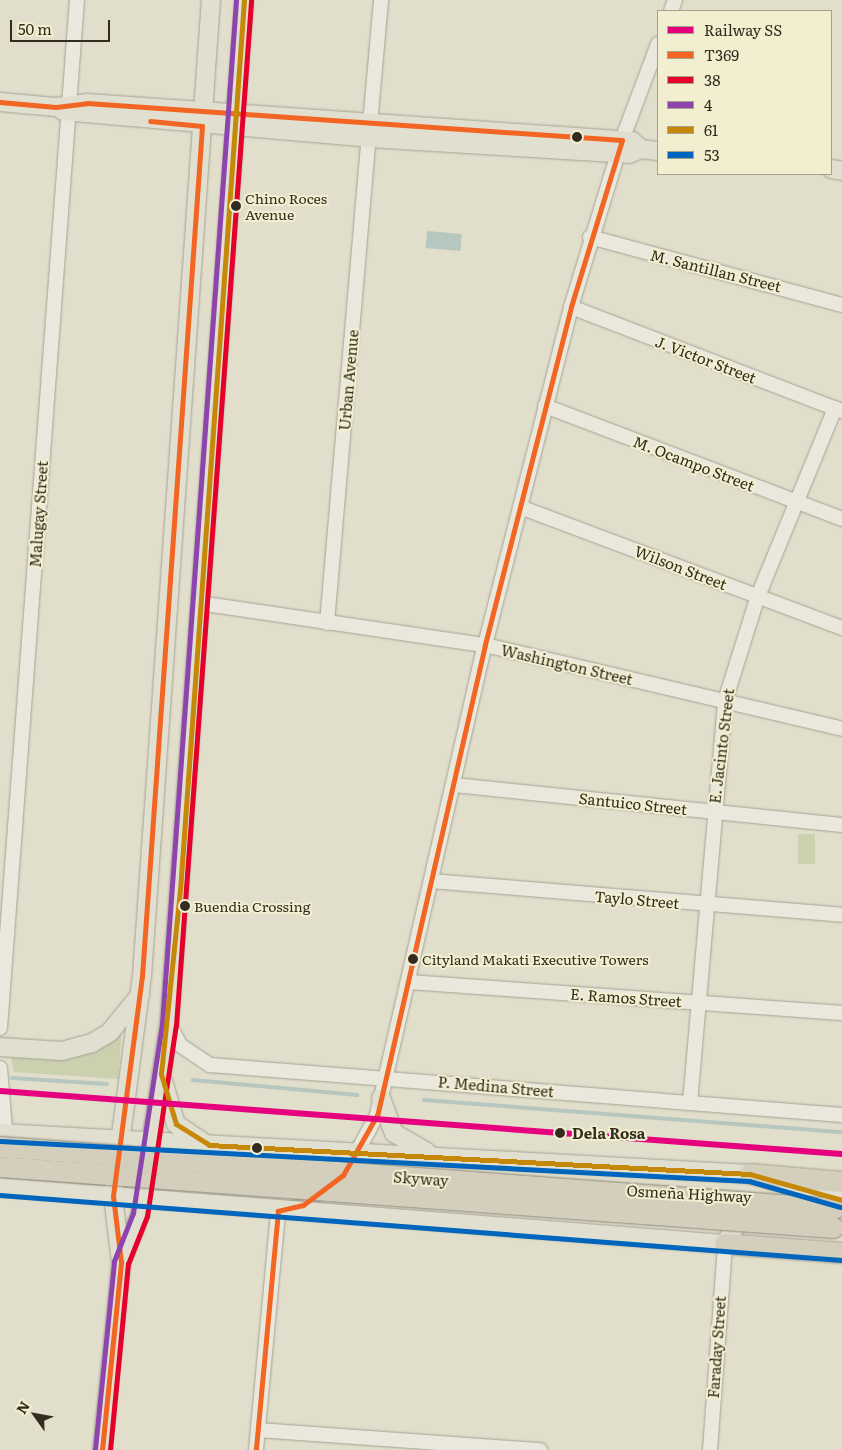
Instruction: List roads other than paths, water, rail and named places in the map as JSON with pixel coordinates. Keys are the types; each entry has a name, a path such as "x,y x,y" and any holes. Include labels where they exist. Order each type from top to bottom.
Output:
{"highway":[{"name":"Skyway","path":"2,1138 841,1198"},
{"name":"Skyway","path":"0,1167 842,1228"},
{"path":"750,1174 841,1198"},
{"path":"736,1226 747,1237 777,1248"},
{"path":"725,1244 842,1253"}],"main road":[{"path":"102,1450 121,1262 113,1196 141,994 211,0"},
{"path":"121,1262 136,1231 142,1198 148,1142 169,1024 244,0"},
{"path":"0,102 203,119 620,147 632,141 641,149 657,151"},
{"path":"0,1047 62,1050 92,1043 110,1032 141,994"},
{"path":"161,1074 176,1124 209,1146"},
{"path":"381,1098 388,1124 405,1143 457,1159"},
{"name":"Osmeña Highway","path":"2,1138 120,1140 750,1174"},
{"path":"1,1187 278,1211 725,1244"},
{"name":"Osmeña Highway","path":"602,1188 841,1198"},
{"name":"Osmeña Highway","path":"598,1217 842,1234"},
{"name":"Osmeña Highway","path":"725,1244 736,1226"}],"street":[{"name":"Malugay Street","path":"0,1028 64,108 77,0"},
{"name":"Urban Avenue","path":"327,623 381,0"},
{"path":"356,1154 381,1098 485,646 545,406 590,237 620,147 657,47"},
{"name":"M. Santillan Street","path":"590,237 842,305"},
{"name":"J. Victor Street","path":"571,307 838,410"},
{"name":"M. Ocampo Street","path":"545,406 842,519"},
{"name":"E. Jacinto Street","path":"690,1103 713,811 725,701 758,596 796,502 838,410"},
{"name":"Wilson Street","path":"520,507 842,628"},
{"name":"Washington Street","path":"199,603 485,646 842,729"},
{"name":"Santuico Street","path":"454,785 842,825"},
{"name":"Taylo Street","path":"432,881 706,906 842,915"},
{"name":"E. Ramos Street","path":"409,982 842,1013"},
{"name":"P. Medina Street","path":"169,1024 180,1045 210,1065 386,1076 842,1115"},
{"path":"0,1068 1,1187"},
{"path":"256,1450 278,1211"},
{"name":"Faraday Street","path":"710,1450 725,1244"},
{"path":"258,1430 392,1444 540,1450"}],"waterway":[{"path":"12,1078 107,1084"},
{"path":"193,1080 357,1095"},
{"path":"424,1100 842,1132"}],"tunnel":[{"path":"291,1208 325,1193 356,1154"}],"rail line":[{"name":"SS","path":"0,1091 842,1154"}],"place":[{"name":"Chino Roces Avenue","path":"236,206"},
{"name":"Buendia Crossing","path":"185,906"},
{"name":"Cityland Makati Executive Towers","path":"413,959"},
{"name":"Dela Rosa","path":"560,1133"}]}
